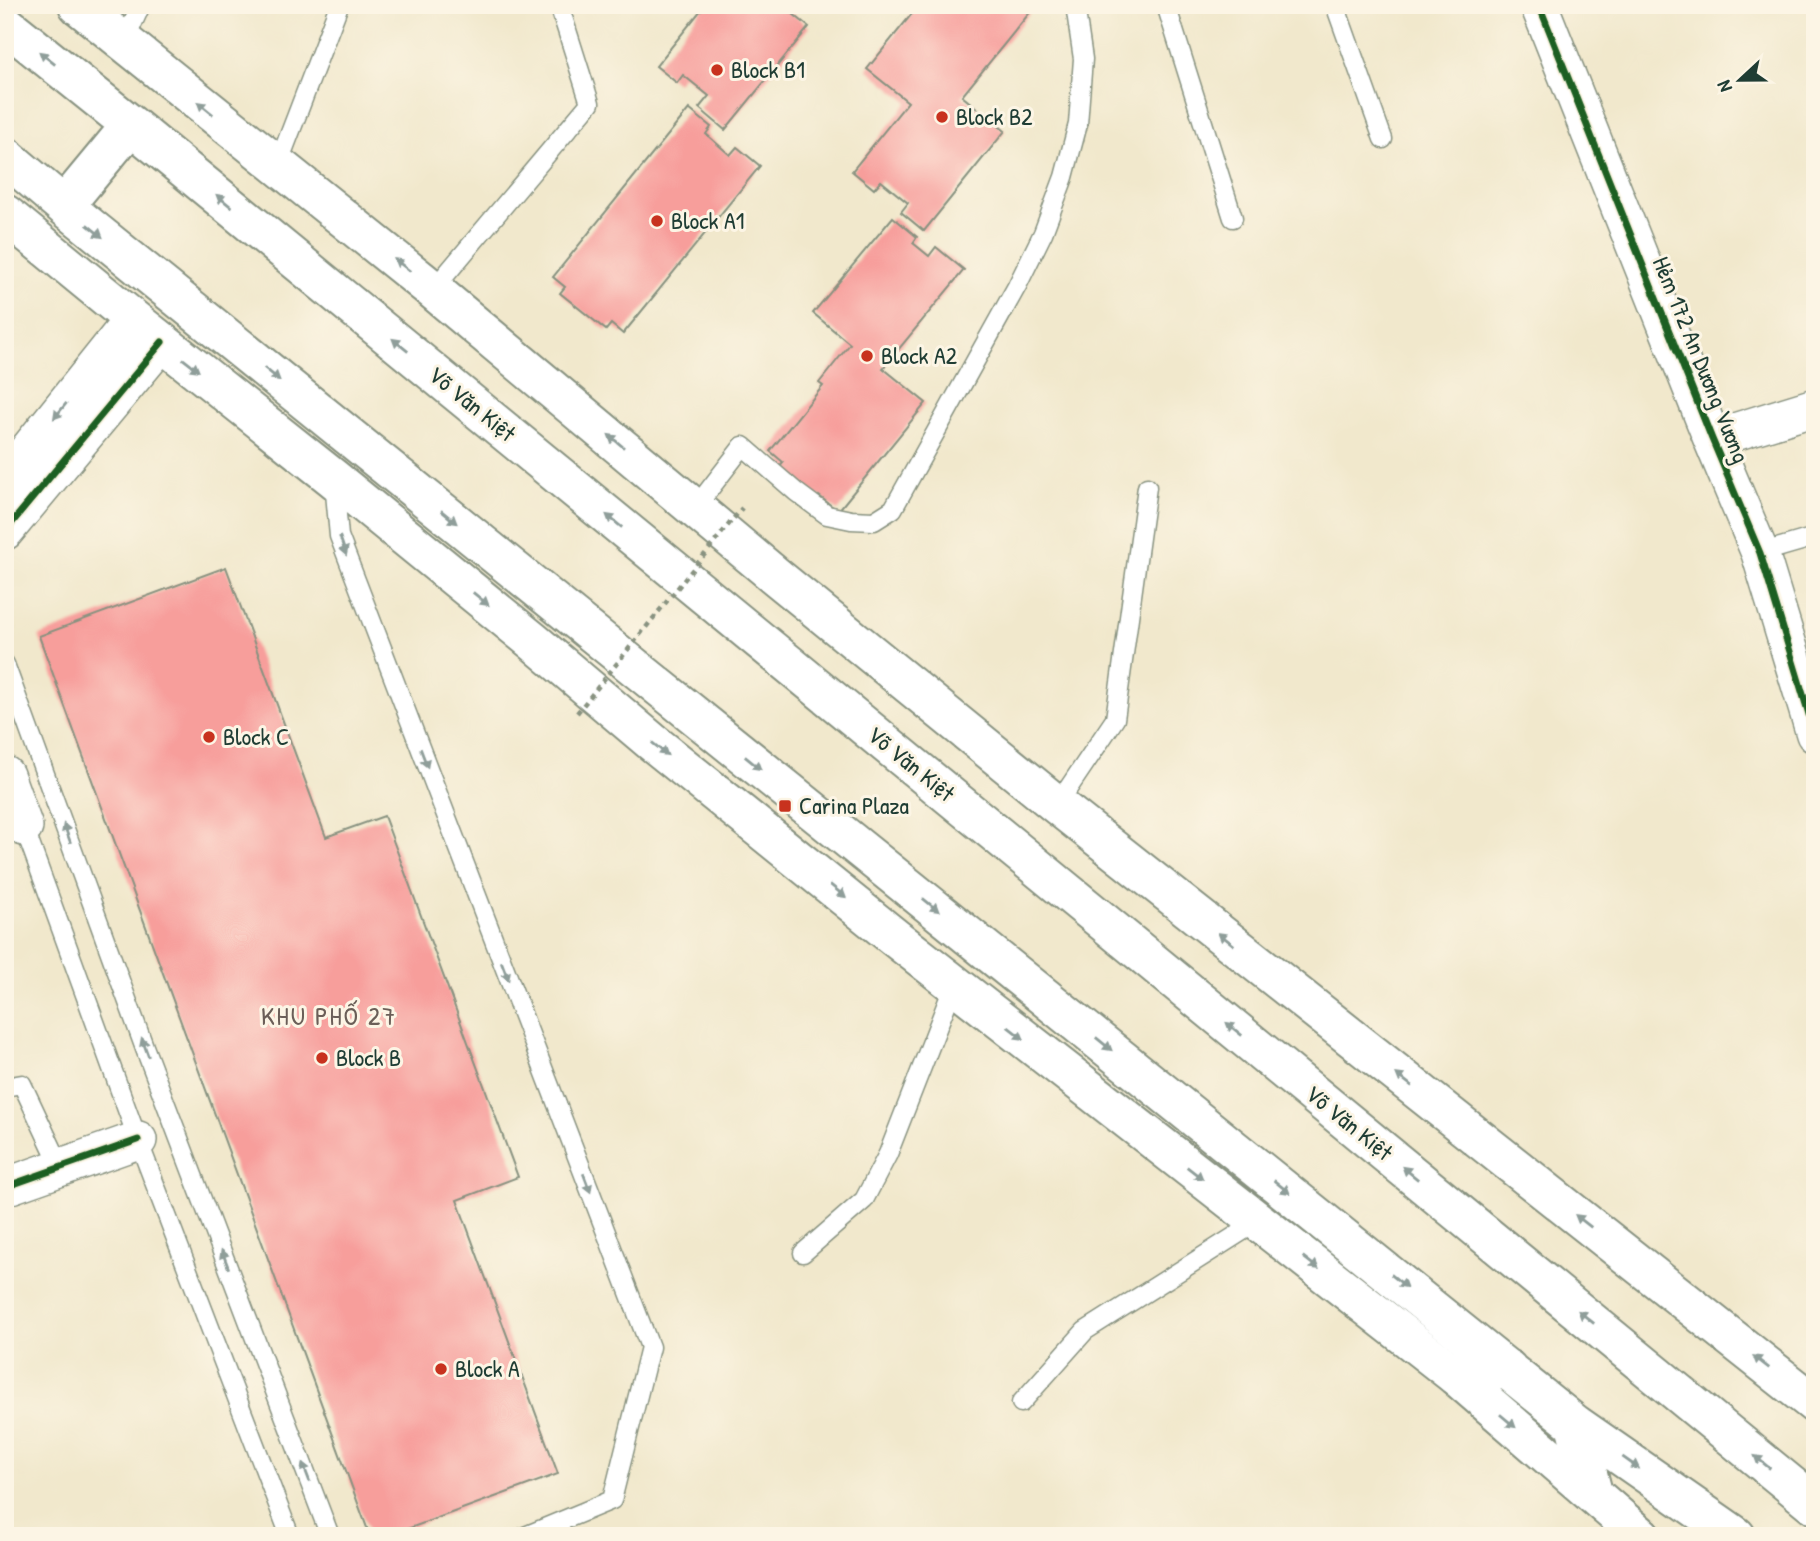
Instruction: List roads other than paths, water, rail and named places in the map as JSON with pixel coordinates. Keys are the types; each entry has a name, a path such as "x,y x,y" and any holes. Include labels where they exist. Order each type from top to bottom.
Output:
{"main road":[{"path":"78,5 432,290 1057,806 1815,1404"},
{"name":"Võ Văn Kiệt","path":"5,24 1815,1505"},
{"path":"64,206 131,125"},
{"path":"5,156 653,683 1575,1424 1736,1536"},
{"path":"5,214 954,985 1456,1376 1641,1536"},
{"path":"1456,1376 1508,1369"},
{"path":"1575,1424 1593,1493"}],"street":[{"name":"Hẻm 172 An Dương Vương","path":"1539,5 1760,553 1815,734"},
{"path":"5,531 104,384 147,331"},
{"path":"5,479 104,384"},
{"path":"1712,439 1815,407"},
{"path":"5,775 24,827"},
{"path":"5,1186 138,1140"}],"lane":[{"path":"124,43 141,5"},
{"path":"277,167 339,5"},
{"path":"432,290 590,103 559,5"},
{"path":"695,508 743,446 827,515 874,521 892,509 1017,286 1043,233 1064,177 1077,124 1083,59 1075,5"},
{"path":"1166,5 1233,218"},
{"path":"1335,5 1383,139"},
{"path":"333,478 339,537 650,1347 612,1500 525,1536"},
{"path":"1057,806 1115,719 1147,487"},
{"path":"1760,553 1815,537"},
{"path":"5,664 145,1049 330,1536"},
{"path":"24,827 138,1140 290,1536"},
{"path":"803,1253 864,1200 888,1154 954,985"},
{"path":"5,1087 22,1084 61,1167"},
{"path":"1021,1403 1086,1331 1257,1222"}],"place":[{"name":"Block B1","path":"717,70"},
{"name":"Block B2","path":"942,117"},
{"name":"Block A1","path":"657,221"},
{"name":"Block A2","path":"867,356"},
{"name":"Block C","path":"209,737"},
{"name":"Carina Plaza","path":"785,806"},
{"name":"Block B","path":"322,1058"},
{"name":"Block A","path":"441,1369"}],"district":[{"name":"KHU PHỐ 27","path":"329,1016"}]}
